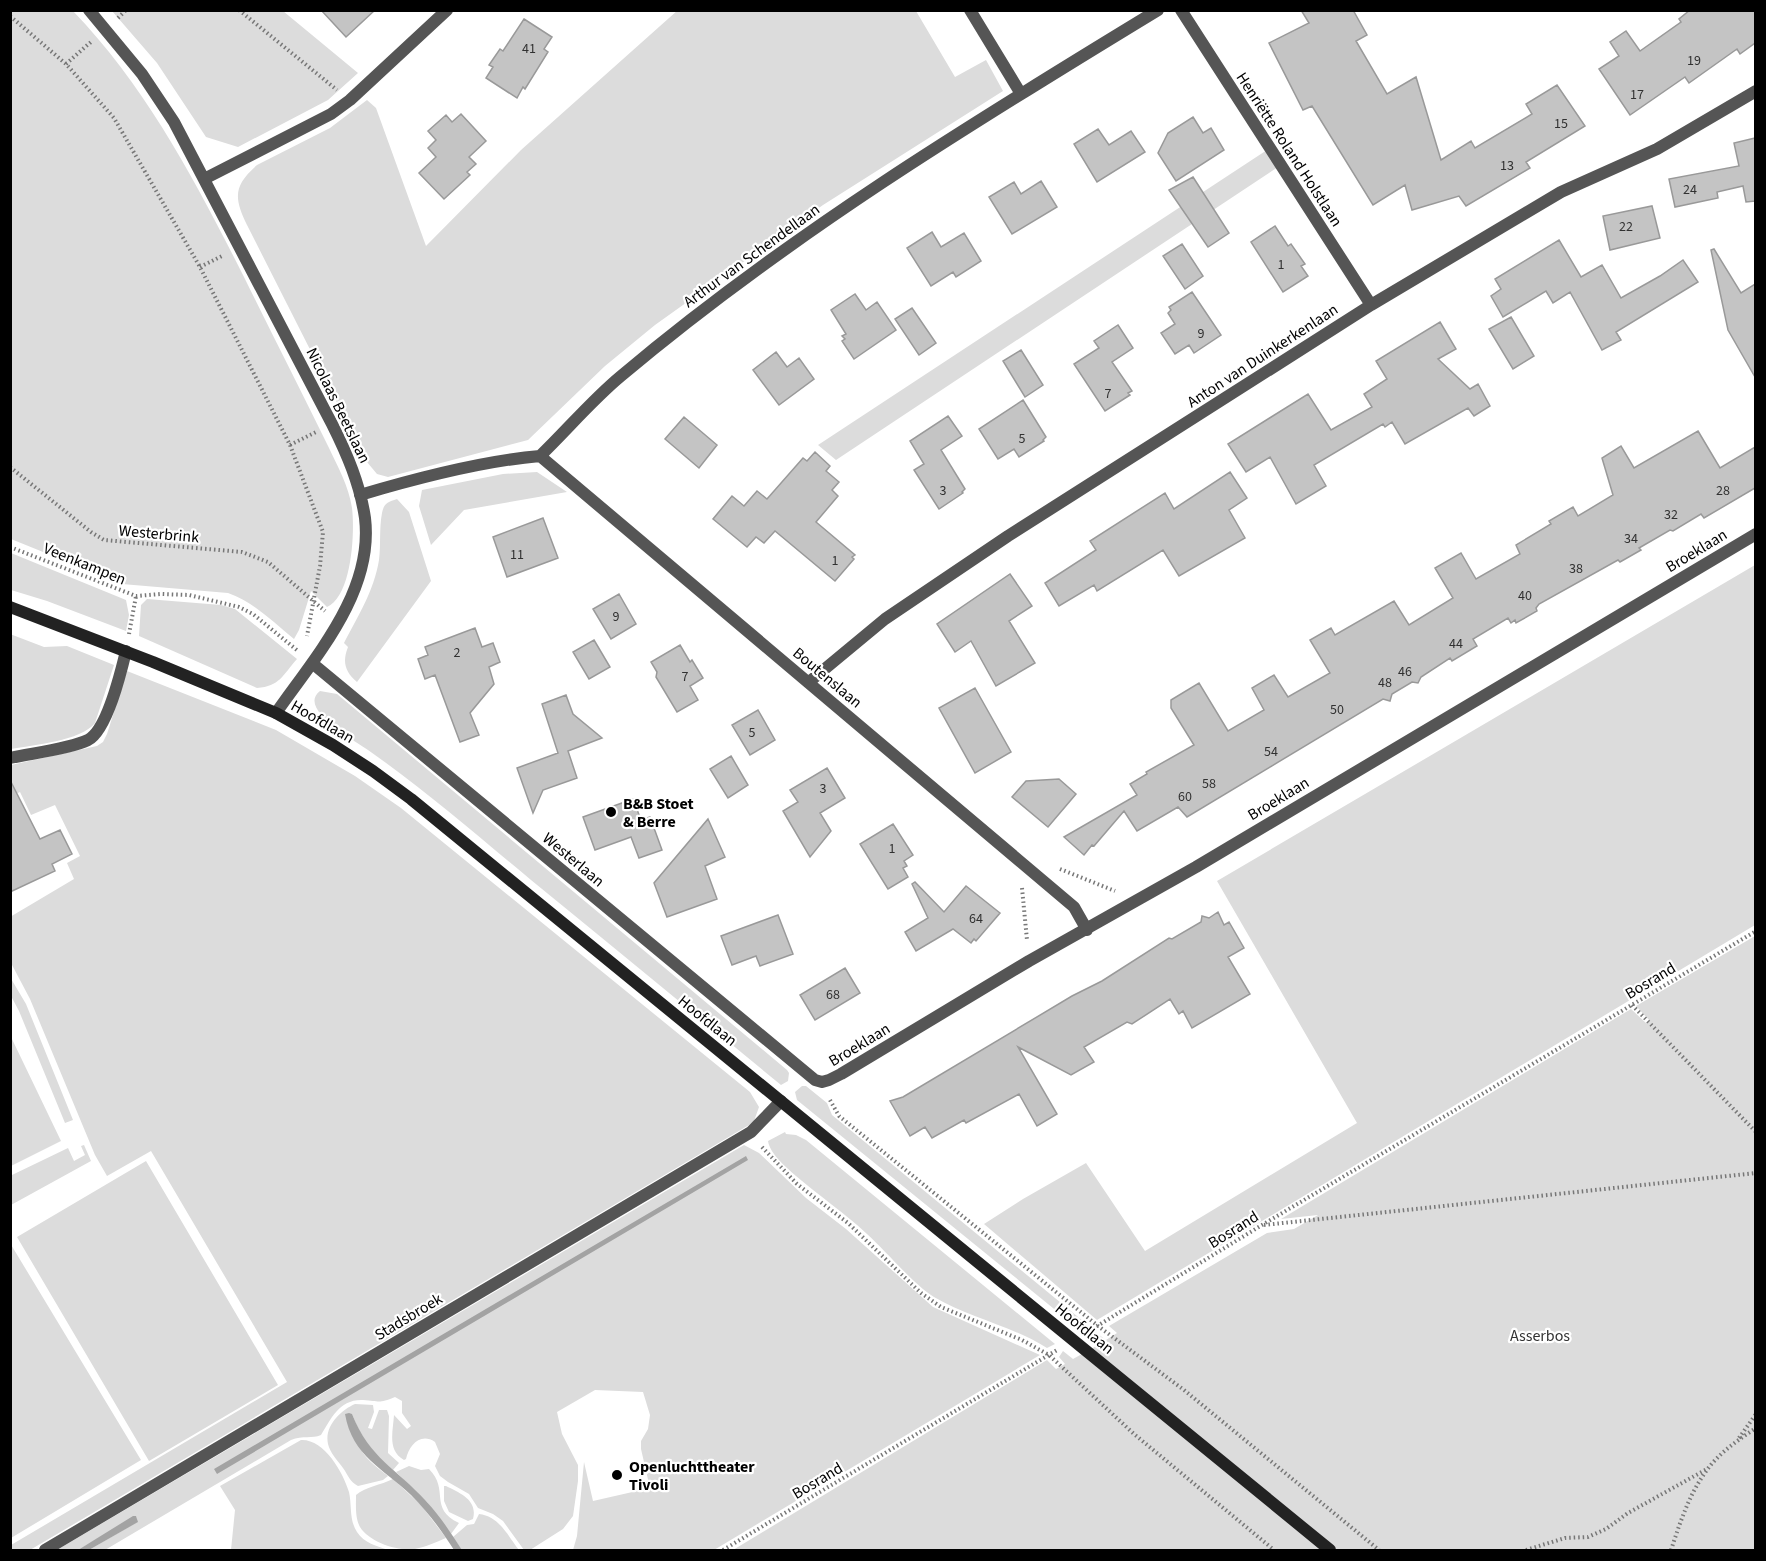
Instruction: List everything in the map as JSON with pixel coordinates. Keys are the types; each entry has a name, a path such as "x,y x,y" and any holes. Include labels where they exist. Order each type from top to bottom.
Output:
{"street":[{"name":"Nicolaas Beetslaan","path":"89,10 159,98 206,178 332,424 351,466 360,495 365,520 365,544 356,583 339,622 276,713"},
{"path":"206,178 331,114 350,100 447,10"},
{"path":"970,10 1021,94"},
{"name":"Arthur van Schendellaan","path":"540,456 619,378 740,281 881,182 1158,10"},
{"name":"Henriëtte Roland Holstlaan","path":"1181,10 1371,305"},
{"name":"Anton van Duinkerkenlaan","path":"808,682 885,619 1008,536 1371,305 1562,192 1657,149 1755,91"},
{"path":"360,495 424,477 540,456"},
{"name":"Boutenslaan","path":"540,456 1074,907 1087,930"},
{"name":"Broeklaan","path":"814,1080 822,1082 829,1080 1137,901 1755,534"},
{"name":"Hoofdlaan","path":"10,607 126,651 276,713 373,771 411,799 1330,1551"},
{"path":"10,758 73,744 94,735 99,730 116,690 126,651"},
{"name":"Westerlaan","path":"312,663 814,1080"},
{"name":"Stadsbroek","path":"45,1551 751,1132 781,1101"}],"path":[{"path":"239,10 350,100"},
{"path":"10,16 66,64 114,118 200,267 290,445 332,424"},
{"path":"66,64 105,29"},
{"path":"200,267 241,246"},
{"name":"Westerbrink","path":"10,467 104,540 242,552 268,562 314,602 322,532 290,445"},
{"name":"Veenkampen","path":"10,547 136,596 182,594 239,606 253,614 312,663"},
{"path":"126,651 136,596"},
{"path":"1019,860 1029,962"},
{"path":"1032,871 1042,861 1137,901"},
{"name":"Bosrand","path":"723,1551 1262,1225 1755,931"},
{"path":"1632,1005 1755,1132"},
{"name":"Hoofdlaan","path":"814,1080 828,1096 840,1116 1098,1326 1184,1390 1379,1551"},
{"path":"751,1132 787,1175 848,1223 921,1293 941,1307 1031,1344 1049,1355 1134,1434 1274,1551"},
{"path":"1262,1225 1755,1173"},
{"path":"1735,1442 1755,1414"},
{"path":"1526,1551 1565,1538 1588,1537 1606,1529 1628,1513 1707,1469 1735,1442 1755,1428"},
{"path":"1671,1551 1692,1495 1707,1469"}],"green space":[{"path":"678,10 916,11 955,77 986,60 1003,91 823,205 655,325 605,366 528,440 388,477 377,474 367,462 247,225 238,200 243,179 257,165 330,128 367,100 376,108 426,246 521,150"},
{"path":"10,11 73,11 100,41 147,104 207,206 339,470 348,492 353,519 352,547 347,577 335,601 327,607 311,591 294,639 255,607 228,593 122,584 11,539"},
{"path":"112,11 283,11 358,73 328,100 238,147 206,137 157,63"},
{"path":"1267,150 1278,167 836,460 818,445"},
{"path":"537,472 567,492 464,510 431,545 419,506 422,490 503,474"},
{"path":"397,499 409,512 431,581 357,682 346,666 345,657 348,647 344,643 365,603 377,571 384,507 387,503"},
{"path":"11,553 126,600 129,615 126,631 11,590"},
{"path":"1755,565 1755,925 1097,1320 984,1224 1086,1163 1145,1251 1357,1123 1217,881"},
{"path":"147,599 221,605 235,609 297,659 276,682 257,688 139,636 141,605"},
{"path":"10,634 44,647 67,646 114,665 95,723 79,734 68,738 11,749"},
{"path":"127,671 276,730 355,776 401,808 750,1092 759,1107 754,1121 749,1125 30,1550 11,1550 11,1545 287,1382 151,1151 107,1176 95,1155 30,999 11,963 10,917 74,879 67,863 80,856 55,805 31,815 20,792 11,796 11,765 97,746 103,742"},
{"path":"320,691 337,694 787,1070 788,1081 781,1085 431,797 331,724 316,707 315,698"},
{"name":"Asserbos","path":"1755,936 1755,1550 733,1550 1047,1360 1056,1369 1065,1364 1059,1357 1063,1351 1073,1359 1098,1345 1090,1337 1094,1331 1106,1340 1117,1333 1109,1326 1267,1233 1294,1229 1318,1215 1281,1219 1631,1009 1646,1023 1650,1021 1636,1006"},
{"path":"10,977 26,1004 73,1120 65,1123 11,996"},
{"path":"11,1037 61,1141 10,1166"},
{"path":"802,1086 806,1086 827,1103 832,1115 1083,1321 1085,1327 1080,1330 797,1100 795,1092"},
{"path":"785,1132 806,1140 1055,1344 1047,1348 1034,1340 962,1311 926,1291 859,1226 779,1160 768,1141"},
{"path":"84,1145 91,1161 11,1205 12,1175 68,1148 74,1161 85,1155 81,1146"},
{"path":"744,1145 759,1153 806,1198 846,1229 933,1307 1040,1355 714,1550 573,1550 577,1536 584,1462 593,1501 650,1488 641,1449 641,1441 648,1429 650,1415 643,1392 595,1390 557,1412 562,1434 578,1465 573,1516 563,1529 530,1550 524,1550 503,1521 478,1508 469,1494 440,1476 435,1466 440,1454 435,1442 430,1439 420,1440 410,1449 406,1459 399,1456 392,1440 394,1415 407,1429 411,1426 402,1413 402,1401 395,1397 382,1401 355,1401 342,1406 321,1435 291,1440 105,1550 89,1550 137,1522 136,1516 78,1550 57,1550"},
{"path":"146,1161 278,1385 149,1461 17,1237"},
{"path":"10,1243 141,1460 11,1538 10,1538"},
{"path":"355,1404 373,1405 374,1412 368,1428 372,1429 379,1410 387,1410 389,1416 388,1453 399,1463 393,1470 379,1458 359,1430 352,1414 361,1450 388,1476 383,1480 358,1486 332,1454 327,1437 335,1420 344,1410"},
{"path":"301,1440 317,1445 337,1466 349,1492 354,1527 360,1536 371,1544 388,1550 231,1550 235,1510 220,1486"},
{"path":"409,1466 421,1470 429,1469 435,1477 444,1511 459,1523 451,1534 427,1502 396,1472"},
{"path":"393,1479 421,1505 446,1538 408,1550 385,1545 364,1532 357,1520 356,1495"},
{"path":"444,1486 467,1498 473,1507 473,1519 468,1521 449,1512 444,1501"},
{"path":"479,1514 492,1518 498,1523 519,1550 462,1550 453,1537 467,1525 474,1524"}],"shaded area":[{"path":"746,1156 748,1160 217,1474 214,1469"},
{"path":"345,1414 352,1414 375,1453 431,1507 462,1550 454,1550 417,1501 362,1451 354,1441 349,1428"},
{"path":"136,1516 138,1522 89,1550 78,1550"}],"building":[{"path":"321,10 375,10 346,37"},
{"path":"1301,10 1353,10 1367,35 1356,41 1387,94 1416,77 1441,160 1471,141 1475,148 1532,114 1526,104 1557,85 1585,126 1526,162 1530,168 1466,206 1459,196 1412,210 1405,185 1373,205 1312,106 1303,110 1269,43 1309,23"},
{"path":"1690,10 1755,10 1755,43 1740,54 1737,49 1689,83 1685,77 1630,115 1599,69 1619,56 1610,42 1626,31 1640,51 1681,22 1679,19"},
{"path":"524,19 552,37 544,49 548,52 517,98 486,78 493,67 489,65 500,49 503,51"},
{"path":"461,114 486,141 469,157 476,164 467,172 470,175 444,199 419,173 436,157 428,148 436,140 428,131 446,115 452,122"},
{"path":"1193,117 1203,133 1211,128 1224,150 1176,181 1158,153 1168,133"},
{"path":"1098,129 1109,145 1131,131 1145,152 1097,182 1074,144"},
{"path":"1755,138 1755,201 1746,202 1743,186 1717,192 1718,198 1675,207 1669,179 1739,166 1734,143"},
{"path":"1193,177 1229,233 1208,247 1169,190"},
{"path":"1041,181 1057,207 1012,234 989,197 1014,182 1021,194"},
{"path":"1652,206 1660,238 1610,250 1603,216"},
{"path":"1275,226 1288,246 1291,244 1305,264 1301,266 1308,276 1283,292 1251,242"},
{"path":"932,232 941,247 964,233 981,261 956,277 953,272 931,286 907,248"},
{"path":"1559,240 1581,277 1602,265 1621,298 1683,260 1698,282 1616,332 1621,340 1602,350 1570,292 1553,303 1546,291 1503,317 1491,296 1501,289 1495,279"},
{"path":"1182,244 1203,276 1185,289 1163,256"},
{"path":"1714,249 1741,293 1755,284 1755,377 1728,330 1711,250"},
{"path":"1192,292 1221,335 1194,353 1189,345 1175,354 1161,333 1175,324 1168,313 1171,310 1169,307"},
{"path":"855,294 866,310 877,302 896,330 854,359 842,341 845,339 842,336 846,334 831,310"},
{"path":"912,308 936,343 919,355 895,319"},
{"path":"1511,317 1534,356 1513,369 1489,329"},
{"path":"1440,322 1456,349 1438,359 1470,389 1478,384 1490,406 1474,416 1468,408 1405,444 1392,422 1385,427 1383,424 1314,465 1326,486 1296,504 1270,457 1246,472 1228,444 1308,394 1331,430 1372,407 1364,394 1387,379 1376,361"},
{"path":"1118,325 1133,348 1112,362 1132,391 1128,393 1130,395 1105,411 1074,364 1099,348 1094,341"},
{"path":"1021,350 1043,385 1025,397 1003,361"},
{"path":"776,352 787,367 799,358 814,379 779,405 753,370"},
{"path":"1023,400 1046,437 1044,441 1019,457 1014,449 998,459 979,429"},
{"path":"948,416 962,436 941,450 965,489 963,493 939,509 914,470 924,464 910,441"},
{"path":"684,417 717,445 699,468 665,439"},
{"path":"1698,431 1720,468 1755,447 1755,488 1704,518 1701,514 1673,531 1670,530 1620,562 1618,560 1539,604 1537,611 1516,623 1515,620 1511,623 1508,618 1473,639 1477,646 1452,661 1450,658 1421,677 1418,683 1412,682 1392,694 1390,701 1383,699 1187,817 1178,807 1137,831 1124,811 1084,855 1064,837 1137,795 1130,784 1147,774 1146,772 1194,745 1171,708 1171,700 1199,683 1228,731 1264,710 1252,688 1274,675 1288,697 1330,673 1310,640 1331,628 1335,635 1394,601 1409,625 1453,598 1435,568 1461,553 1476,579 1520,554 1516,545 1551,524 1549,521 1573,507 1578,516 1613,495 1602,458 1621,446 1634,468"},
{"path":"815,452 830,466 826,471 839,482 832,490 838,496 816,522 855,555 835,581 775,531 764,543 756,537 747,547 713,519 732,496 744,506 757,491 767,499 803,458 807,461"},
{"path":"1230,472 1247,498 1229,510 1245,538 1179,576 1163,550 1097,591 1094,585 1059,606 1045,583 1096,550 1090,541 1165,493 1174,509"},
{"path":"543,518 558,558 507,577 493,537"},
{"path":"1010,574 1032,606 1009,621 1035,663 996,686 971,641 955,652 937,624"},
{"path":"619,594 636,624 611,639 593,609"},
{"path":"475,628 482,647 493,643 500,662 489,667 494,684 470,713 479,735 460,742 435,675 425,679 418,659 428,655 425,647"},
{"path":"594,640 610,667 589,679 573,652"},
{"path":"680,645 703,678 690,686 698,700 677,712 656,677 657,672 651,662"},
{"path":"975,688 1011,752 975,773 939,708"},
{"path":"566,695 573,714 602,738 568,751 577,778 543,790 533,813 517,768 558,753 542,704"},
{"path":"758,710 775,740 750,755 732,725"},
{"path":"731,756 748,785 728,798 710,769"},
{"path":"827,768 845,798 820,813 831,831 810,857 783,811 798,802 790,790"},
{"path":"1059,779 1076,794 1048,827 1012,797 1026,781"},
{"path":"10,780 40,839 60,830 72,854 52,864 55,871 10,892"},
{"path":"633,799 641,820 650,817 662,850 639,858 631,837 595,850 583,817"},
{"path":"708,819 725,857 705,866 717,899 667,917 654,883"},
{"path":"893,824 913,855 904,861 907,866 903,868 908,877 888,889 860,844"},
{"path":"915,882 944,912 966,886 1000,913 976,941 974,939 971,943 953,929 916,951 905,932 928,918 912,884"},
{"path":"1218,912 1224,925 1229,922 1244,948 1228,957 1250,994 1192,1028 1183,1011 1179,1014 1170,999 1132,1024 1127,1022 1084,1047 1094,1062 1071,1075 1018,1047 1057,1114 1037,1126 1019,1094 966,1123 964,1120 932,1138 925,1127 910,1136 890,1101 903,1097 1072,996 1102,981 1169,938 1172,939 1201,922 1202,916 1209,918"},
{"path":"778,915 793,954 760,966 756,956 732,965 721,936"},
{"path":"845,968 860,993 815,1020 800,995"}],"place":[{"name":"B&B Stoet & Berre","path":"611,812"},
{"name":"Openluchttheater Tivoli","path":"617,1475"}]}
